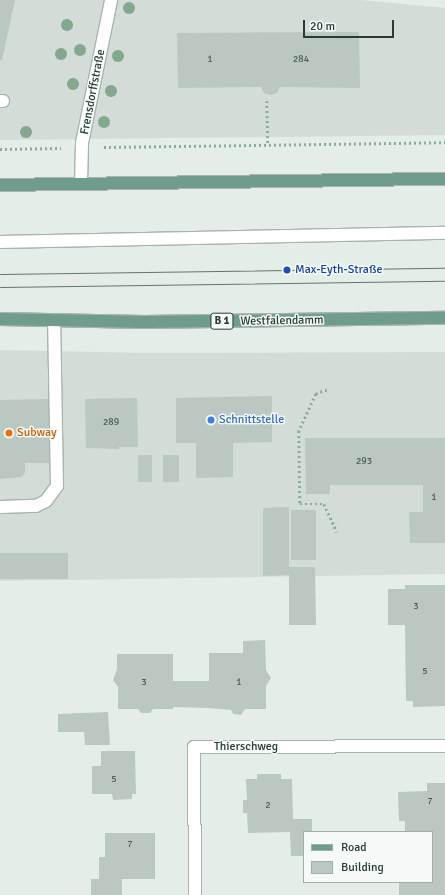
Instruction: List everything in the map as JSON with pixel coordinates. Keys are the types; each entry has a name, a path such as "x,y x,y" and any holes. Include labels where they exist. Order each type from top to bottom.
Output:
{"main road":[{"path":"0,185 445,179"},
{"name":"Westfalendamm","path":"0,319 144,322 445,318"}],"street":[{"name":"Frensdorffstraße","path":"81,184 82,147 111,0"},
{"path":"0,242 445,233"},
{"path":"0,507 36,506 46,502 57,486 54,320"},
{"name":"Thierschweg","path":"195,895 194,748 445,746"}],"path":[{"path":"267,101 268,144"},
{"path":"0,149 445,142"},
{"path":"327,390 316,394 299,431 300,504 324,504 337,532"}],"shaded area":[{"path":"0,0 361,0 445,8 445,135 0,140"},
{"path":"0,350 147,353 445,352 445,574 0,581"}],"building":[{"path":"0,0 15,0 2,60 0,60"},
{"path":"359,32 360,88 280,87 277,93 271,95 264,93 261,87 178,88 177,33"},
{"path":"272,396 272,442 233,443 233,477 196,478 196,443 176,443 176,398"},
{"path":"137,398 138,447 119,447 119,449 86,448 85,399"},
{"path":"49,399 50,463 25,463 25,473 21,477 0,479 0,400"},
{"path":"305,438 445,438 445,543 410,543 409,512 423,512 423,485 330,485 330,494 306,494"},
{"path":"138,455 152,455 152,482 138,482"},
{"path":"163,455 179,455 179,482 163,482"},
{"path":"289,507 289,567 315,567 316,625 289,625 289,575 263,576 263,508"},
{"path":"291,510 316,510 316,560 291,560"},
{"path":"0,553 68,553 68,579 0,579"},
{"path":"405,585 445,585 445,706 413,707 413,701 406,701 405,625 388,625 388,589 405,589"},
{"path":"265,640 266,670 271,678 266,686 266,709 245,709 241,715 233,714 231,710 209,708 173,707 173,709 153,709 150,713 141,713 138,709 118,709 118,687 113,680 117,669 117,654 173,654 173,681 209,681 209,653 243,653 243,641"},
{"path":"108,712 110,745 85,745 84,732 58,732 58,714"},
{"path":"101,751 135,751 136,794 132,794 132,799 113,800 112,794 92,794 92,766 101,766"},
{"path":"257,774 281,774 281,779 292,779 293,819 312,819 312,831 303,831 303,856 291,856 290,832 248,833 247,813 243,813 243,800 247,800 246,779 257,779"},
{"path":"427,783 445,783 445,895 399,895 399,883 433,883 433,831 405,831 405,821 399,821 398,792 427,791"},
{"path":"105,833 155,833 155,879 122,879 122,895 91,895 91,879 99,879 99,857 105,857"}],"tram line":[{"path":"0,274 445,268"},
{"path":"0,287 445,281"}],"place":[{"name":"Max-Eyth-Straße","path":"287,270"},
{"name":"Schnittstelle","path":"211,420"},
{"name":"Subway","path":"9,433"}]}
